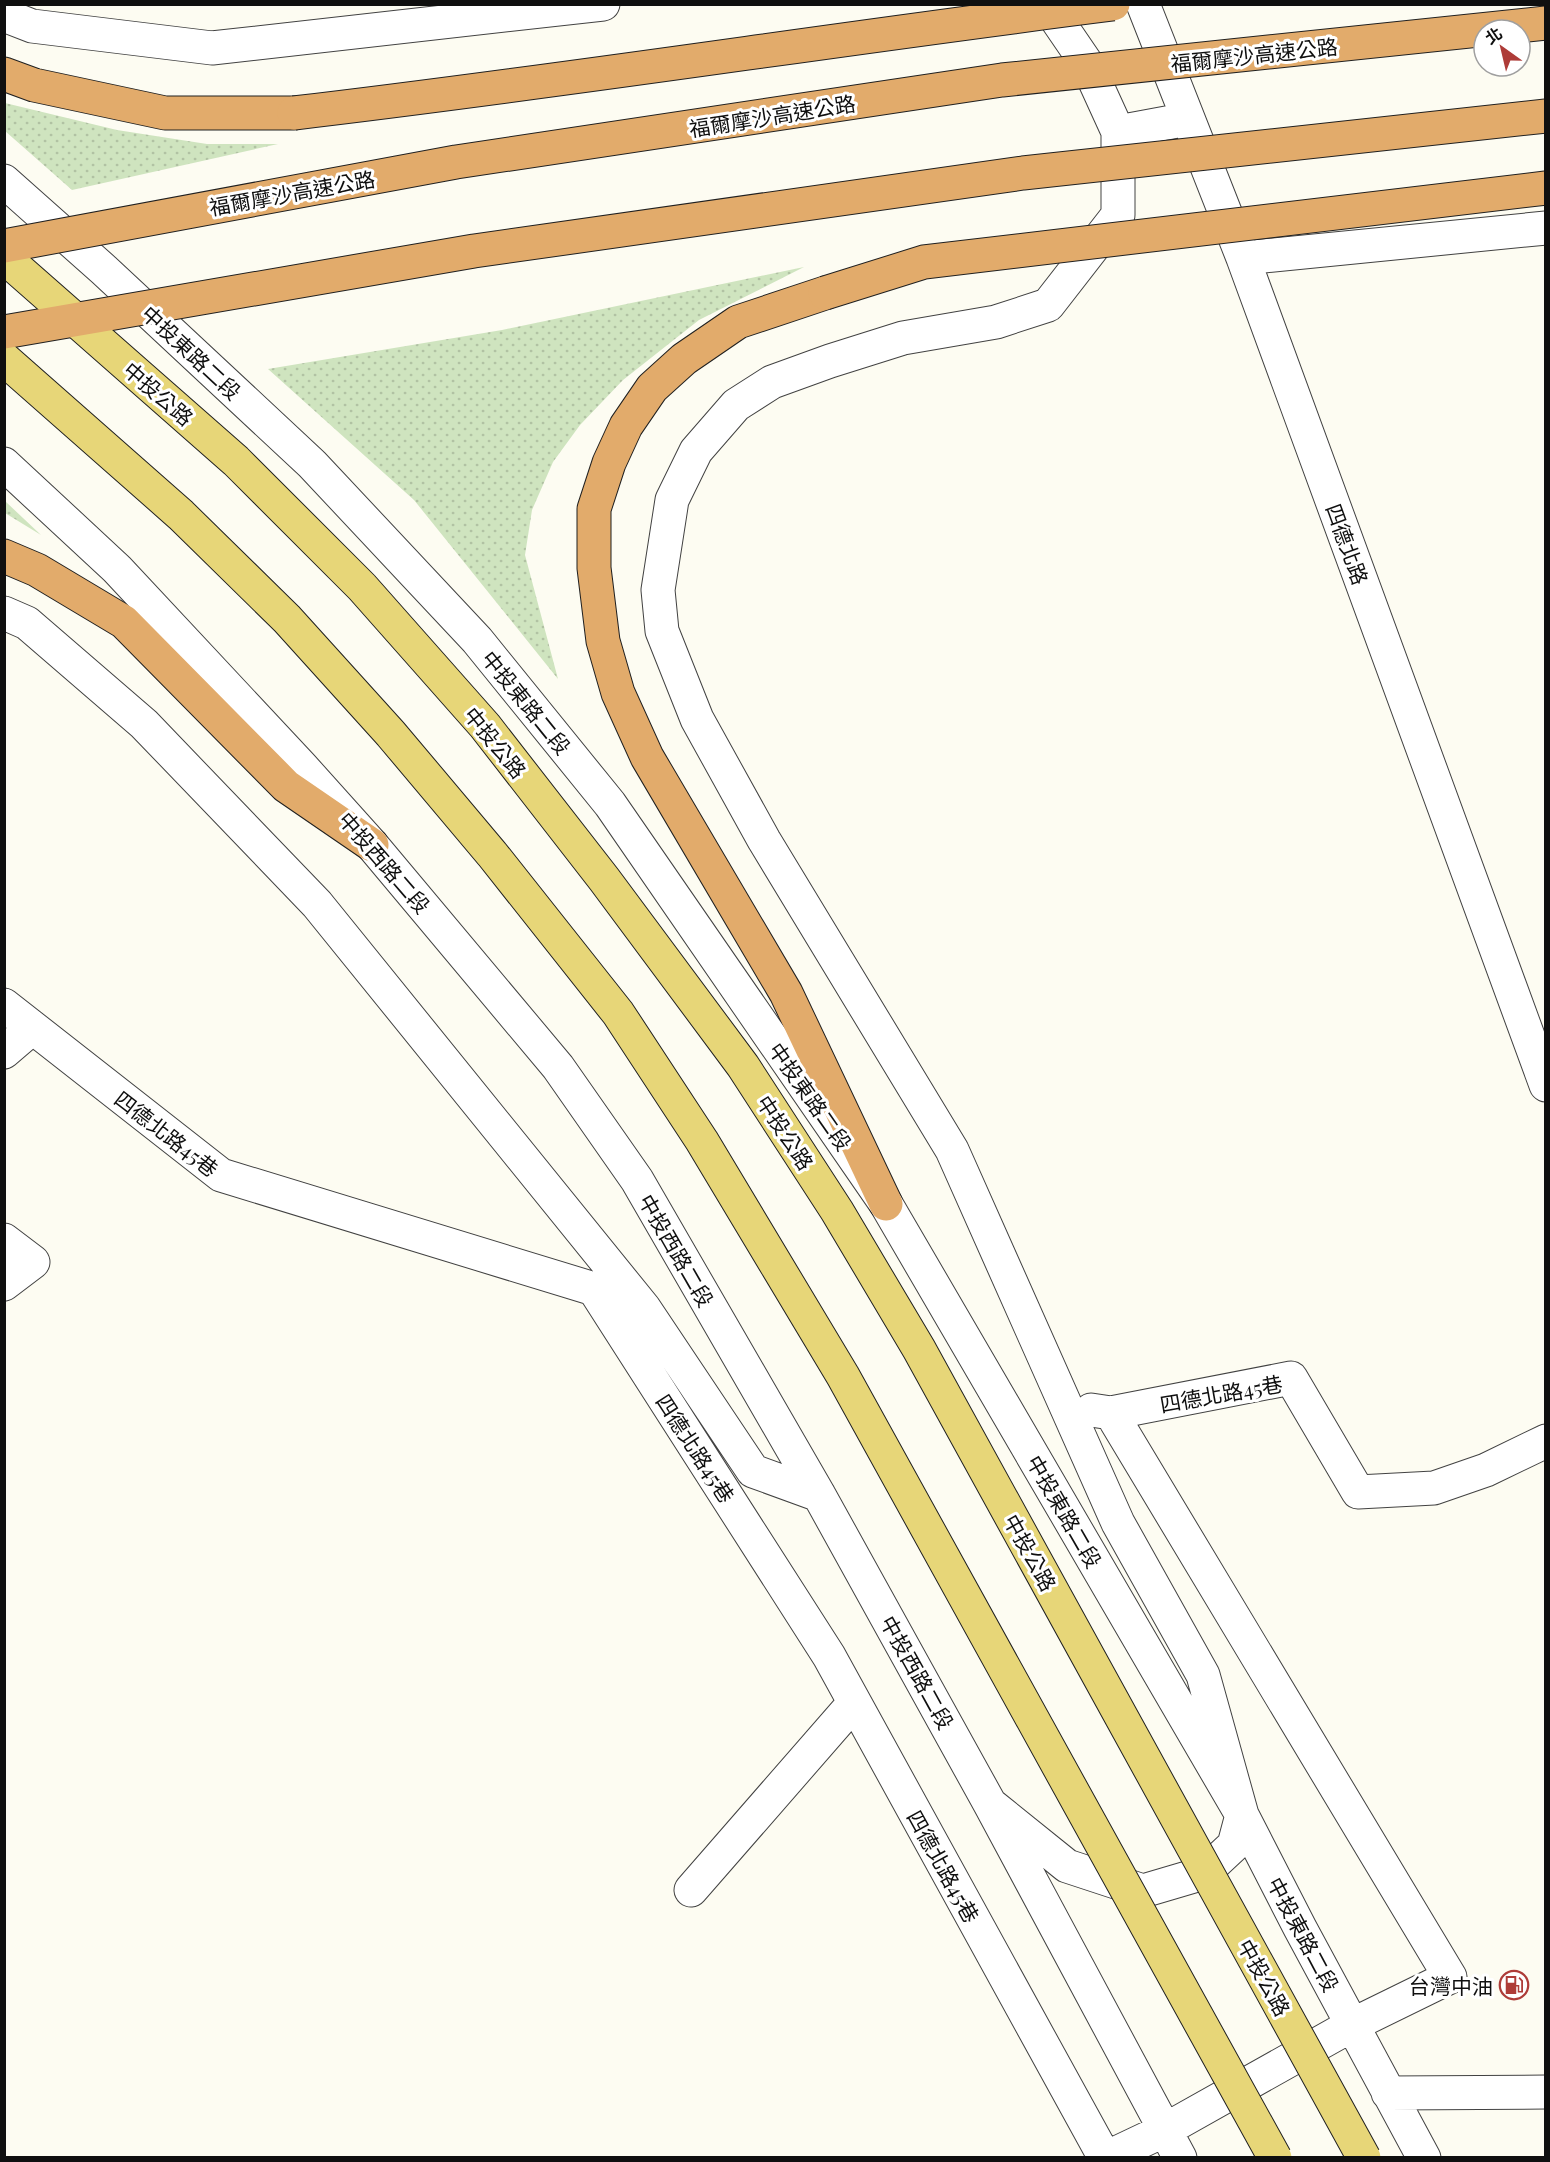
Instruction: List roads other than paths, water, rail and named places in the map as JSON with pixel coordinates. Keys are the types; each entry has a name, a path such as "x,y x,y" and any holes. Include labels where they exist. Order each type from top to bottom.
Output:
{"highway":[{"path":"4,74 34,85 165,113 294,113 458,94 1113,4"},
{"name":"福爾摩沙高速公路","path":"4,246 456,162 990,81 1545,23"},
{"path":"4,332 474,251 1023,174 1545,116"},
{"path":"886,1204 786,993 647,757 618,693 606,652 594,568 594,509 609,463 626,426 652,388 684,359 738,322 825,292 924,262 1545,188"},
{"path":"4,556 37,570 124,622 286,786 372,845"}],"main road":[{"name":"中投公路","path":"4,257 236,461 362,587 485,726 604,879 743,1066 837,1211 919,1349 1364,2157"},
{"path":"4,359 181,515 287,619 391,734 492,854 618,1013 702,1141 843,1376 1275,2157"}],"street":[{"path":"4,15 32,26 212,48 603,4"},
{"path":"990,1804 1067,1866 1143,1891 1204,1874 1234,1845 1242,1815 1203,1675 1118,1523 952,1150 764,840 697,719 662,631 658,590 672,500 696,451 736,405 772,382 830,361 903,338 996,322 1048,305 1118,215 1118,132 1087,64 1046,4"},
{"name":"四德北路","path":"1143,4 1243,258 1545,1085"},
{"path":"1118,132 1188,119"},
{"name":"中投東路二段","path":"4,181 104,270 312,464 477,640 610,804 886,1204 1242,1815 1424,2157"},
{"path":"1243,258 1545,228"},
{"name":"中投西路二段","path":"4,464 117,569 372,845 558,1067 637,1180 819,1495 990,1804 1173,2144"},
{"path":"4,613 27,622 144,724 317,904 644,1308 753,1471 819,1495"},
{"name":"四德北路45巷","path":"4,1005 220,1175 594,1289 829,1656 1105,2157 1173,2144 1352,2025 1450,1977 1111,1413"},
{"path":"4,1052 32,1028"},
{"path":"4,1240 33,1262 4,1284"},
{"name":"四德北路45巷","path":"1065,1407 1111,1413 1291,1378 1358,1492 1434,1488 1486,1470 1545,1441"},
{"path":"691,1890 854,1703"},
{"path":"1388,2093 1545,2092"}],"place":[{"name":"台灣中油","path":"1514,1985"}]}
